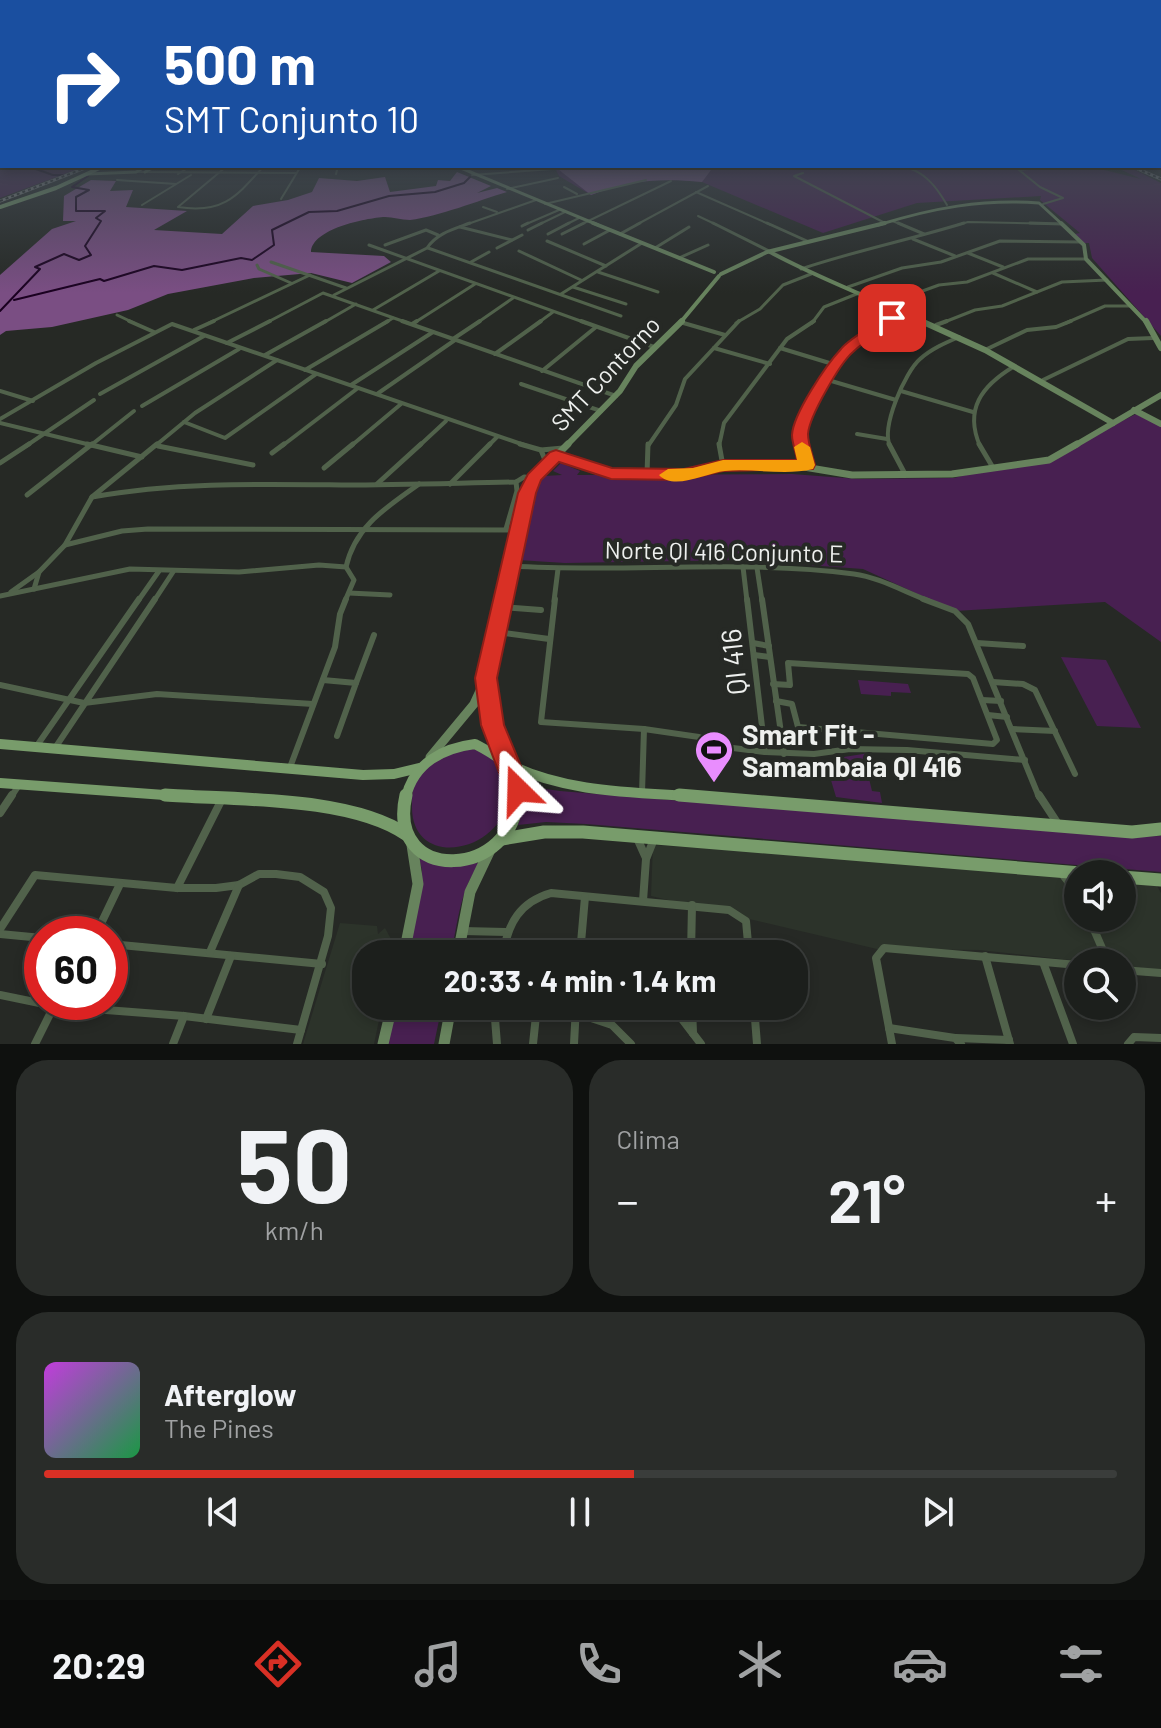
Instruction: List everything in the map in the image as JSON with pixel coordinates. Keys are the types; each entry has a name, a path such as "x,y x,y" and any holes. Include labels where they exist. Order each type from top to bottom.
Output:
{"main road":[{"path":"0,206 27,196"},
{"path":"0,206 28,196"},
{"path":"0,744 289,771 380,775 423,764 444,750 475,744 551,783 642,794 958,816 1132,832 1161,829"},
{"path":"0,783 366,812 386,819 423,854 438,861 456,863 473,859 502,839 517,807 518,790 507,763"},
{"path":"409,839 404,802 423,764"},
{"path":"502,839 550,829 654,839 792,846 1064,872"},
{"path":"1136,878 1160,881"}],"street":[{"path":"142,205 157,196"},
{"path":"191,196 180,205 181,208 214,209 226,206 236,196"},
{"path":"525,196 717,274"},
{"path":"545,204 572,196"},
{"path":"562,234 640,196"},
{"path":"620,234 689,196"},
{"path":"704,196 807,241"},
{"path":"834,196 888,222 924,234"},
{"path":"943,196 947,205"},
{"path":"1060,196 1063,197 1043,204 1086,247 1086,259"},
{"path":"333,296 427,248 439,236 460,226 536,200"},
{"name":"SMT Contorno","path":"423,764 474,704 486,678 518,530 534,478 616,396 636,366 680,322 717,274 770,252 947,205 1043,204"},
{"path":"483,207 499,213"},
{"path":"210,217 214,209"},
{"path":"522,226 562,211"},
{"path":"528,230 562,211"},
{"path":"698,216 811,274 848,287 901,314 936,325 1043,380 1066,399 1113,423"},
{"path":"548,234 579,218"},
{"path":"801,269 855,251 882,248 968,222 1062,224"},
{"path":"460,226 512,240"},
{"path":"655,248 689,227"},
{"path":"385,245 426,230 439,236"},
{"path":"584,244 610,230"},
{"path":"497,248 522,235"},
{"path":"912,238 955,256"},
{"path":"848,287 902,268 935,263 995,242 1018,239 1081,242"},
{"path":"547,241 606,266"},
{"path":"560,294 642,243"},
{"path":"369,245 654,347"},
{"path":"679,258 708,245"},
{"path":"427,248 621,316"},
{"path":"519,251 582,280"},
{"path":"470,262 489,252"},
{"path":"966,252 1004,268"},
{"path":"884,305 934,287 967,282 1038,258 1086,259 1147,322 1161,348"},
{"path":"271,262 347,288"},
{"path":"257,265 259,269 292,284"},
{"path":"373,310 440,271"},
{"path":"597,272 658,292"},
{"path":"992,272 1037,292"},
{"path":"647,474 648,442 676,405 685,379 738,321 760,309 783,285 811,274"},
{"path":"193,331 310,275"},
{"path":"936,325 975,310 1002,306 1069,280 1107,280"},
{"path":"411,324 476,284"},
{"path":"572,287 626,304"},
{"path":"226,343 323,293 616,396"},
{"path":"723,466 718,441 724,423 790,334 812,323 824,307 859,293"},
{"path":"376,394 513,297"},
{"path":"264,355 356,304"},
{"path":"985,350 1027,330 1056,327 1105,306 1132,306"},
{"path":"495,354 554,311"},
{"path":"807,465 800,435 802,424 837,365 847,349 866,338 880,324 901,314"},
{"path":"117,315 155,332"},
{"path":"305,370 394,318"},
{"path":"680,322 725,335"},
{"path":"0,421 87,368 171,324 497,437 541,450 563,448"},
{"path":"542,371 597,326"},
{"path":"351,385 434,332"},
{"path":"100,394 205,336"},
{"path":"906,475 887,439 888,419 917,361 959,337"},
{"path":"1043,380 1128,339 1153,338"},
{"path":"142,406 239,348"},
{"path":"714,348 770,364"},
{"path":"780,348 837,365"},
{"path":"4,596 39,572 65,545 92,497 184,422 277,360"},
{"path":"992,466 974,436 973,412 989,381 1015,366"},
{"path":"184,422 225,438 316,374"},
{"path":"828,380 896,400"},
{"path":"521,384 601,411"},
{"path":"272,453 359,388"},
{"path":"0,391 34,401"},
{"path":"901,391 973,412"},
{"path":"556,455 607,473 693,474 723,466 807,465 852,475 952,474 1049,460 1161,395"},
{"path":"0,463 94,400"},
{"path":"324,468 401,404"},
{"path":"1134,410 1161,424"},
{"path":"27,495 134,411"},
{"path":"376,485 446,420"},
{"path":"0,421 143,457"},
{"path":"857,434 887,439"},
{"path":"450,484 497,437"},
{"path":"157,446 253,465"},
{"path":"541,450 547,465"},
{"path":"92,497 178,484 450,484 516,482 524,477 534,478"},
{"path":"506,529 517,491 516,482"},
{"path":"346,567 351,547 361,528 419,484"},
{"path":"517,491 527,493"},
{"path":"65,545 137,529 518,530"},
{"path":"4,596 130,569 239,572 319,565 346,567 353,575 340,614 335,647 289,771"},
{"name":"Norte QI 416 Conjunto E","path":"510,566 558,569 743,567 864,576 955,611 968,624 1043,806 1059,826"},
{"name":"QI 416","path":"743,567 765,752"},
{"path":"757,568 784,754"},
{"path":"558,569 541,722 644,729 699,737 733,748 784,754 893,750 1025,760"},
{"path":"36,747 159,571"},
{"path":"55,748 174,571"},
{"path":"33,590 39,572"},
{"path":"349,593 390,595"},
{"path":"501,607 541,610"},
{"path":"119,630 133,631"},
{"path":"496,632 549,639"},
{"path":"337,736 374,635"},
{"path":"113,638 127,640"},
{"path":"753,643 769,646"},
{"path":"977,643 1023,646"},
{"path":"754,655 770,657"},
{"path":"773,684 790,685 788,663 968,674 973,678 997,740 993,744 798,727 792,704 776,701"},
{"name":"SMT Contorno","path":"486,678 493,725 507,763"},
{"path":"323,680 356,683"},
{"path":"993,682 1032,687 1075,774"},
{"path":"0,685 84,703 115,702 157,694 313,704"},
{"path":"982,700 1001,701"},
{"path":"988,715 1007,717"},
{"path":"642,794 644,729"},
{"path":"1012,729 1055,731"},
{"path":"0,813 20,784"},
{"path":"177,888 221,801"},
{"name":"Norte QI 416 Conjunto E","path":"1042,825 1043,806"},
{"path":"637,837 646,859"},
{"path":"407,940 418,884 409,839"},
{"path":"643,901 646,859 654,839"},
{"path":"460,940 470,892 490,850"},
{"path":"1060,871 1064,876"},
{"path":"24,935 0,932 35,875 177,888 239,885 259,874 300,877 324,892 331,908 322,964 297,1044"},
{"path":"105,916 120,884"},
{"path":"210,952 239,885"},
{"path":"505,940 515,914 540,895 551,893 729,910 742,917 747,925 748,940"},
{"path":"581,940 585,897"},
{"path":"691,940 692,905"},
{"path":"462,931 506,932"},
{"path":"128,945 322,964"},
{"path":"892,1044 876,958 880,950 889,948 1064,964"},
{"path":"206,1019 231,956"},
{"path":"889,1028 958,1041 1010,1042 985,956"},
{"path":"1043,962 1073,1044"},
{"path":"1136,971 1161,973"},
{"path":"0,995 24,1000"},
{"path":"128,1009 301,1030"},
{"path":"173,1044 184,1016"},
{"path":"35,1044 47,1020"},
{"path":"383,1044 389,1020"},
{"path":"444,1044 448,1020"},
{"path":"495,1020 497,1044"},
{"path":"533,1044 536,1020"},
{"path":"574,1044 575,1020"},
{"path":"601,1020 612,1025 631,1044"},
{"path":"682,1020 701,1044"},
{"path":"692,1020 693,1034"},
{"path":"755,1020 757,1044"},
{"path":"1128,1044 1134,1037 1156,1040"}],"shaded area":[{"path":"64,196 131,196 126,207 187,211 154,230 222,234 253,206 301,196 496,196 422,218 385,217 353,222 320,237 311,252 384,256 391,262 352,283 311,273 254,278 168,294 128,310 52,327 6,331 0,335 0,275 52,229 76,221 63,221"},
{"path":"735,196 1161,196 1161,336 1092,258 1089,243 1083,243 1075,234 1080,233 1040,200 1041,196 917,203 823,233"},
{"path":"1136,414 1161,426 1161,642 1105,602 955,611 863,569 739,560 565,563 518,560 533,494 544,476 562,475 553,471 561,463 580,471 577,475 792,474 858,479 954,478 994,468 1038,464"},
{"path":"1061,657 1106,660 1141,728 1097,726"},
{"path":"858,680 908,684 911,693 891,692 891,696 861,694"},
{"path":"477,748 503,768 509,782 508,800 501,819 473,843 456,847 439,846 425,839 415,825 412,793 415,783 432,759"},
{"path":"869,753 875,770 867,770 872,791 880,792 882,803 836,797 825,760"},
{"path":"525,779 539,788 560,791 1121,837 1161,836 1161,872 1136,870 1136,860 1064,860 1064,864 586,824 546,822 518,825 526,797"},
{"path":"653,845 1064,870 1064,932 1136,932 1136,874 1151,875 1161,893 1161,970 1136,967 1136,948 1064,948 1064,959 979,950 877,949 651,896"},
{"path":"418,854 433,863 448,866 481,862 464,894 454,940 410,940 422,870"},
{"path":"340,923 377,926 378,934 385,928 390,940 352,940 352,1020 379,1020 374,1044 303,1044"},
{"path":"393,1020 439,1020 434,1044 388,1044"}],"waterway":[{"path":"0,311 40,269 35,267 64,254 79,260 91,255 85,246 101,221 96,218 105,211 76,211 78,196"},
{"path":"14,300 100,279 104,281 154,266 182,270 241,258 252,260 274,245 272,230 309,212 337,211 392,196"}],"railway":[{"path":"0,201 14,196"}],"slow traffic":[{"path":"668,475 693,474 723,466 807,465 802,447"}],"place":[{"name":"Smart Fit - Samambaia QI 416","path":"714,784"}],"route":[{"path":"518,790 493,725 486,678 518,530 534,478 556,455 611,474 684,475 723,466 807,465 800,435 807,412 847,349 892,318"}]}
